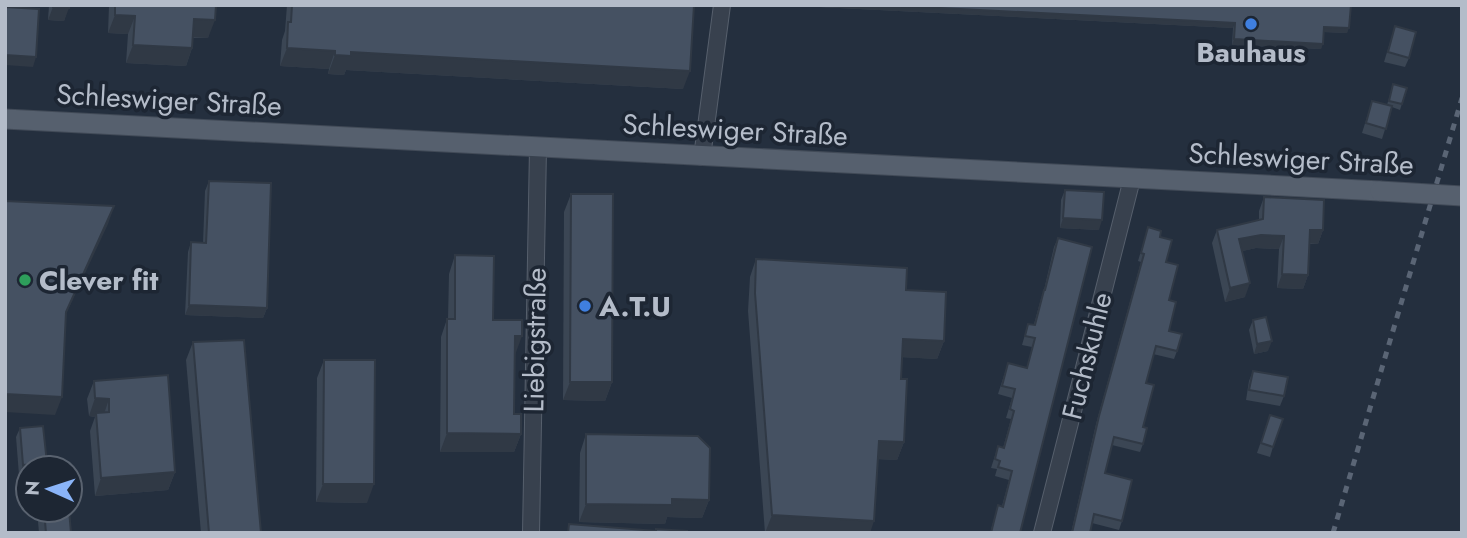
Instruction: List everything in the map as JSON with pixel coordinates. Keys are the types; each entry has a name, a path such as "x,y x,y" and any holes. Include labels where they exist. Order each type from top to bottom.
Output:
{"main road":[{"name":"Schleswiger Straße","path":"5,119 1462,196"}],"street":[{"path":"702,157 722,5"},
{"name":"Liebigstraße","path":"531,533 538,148"},
{"name":"Fuchskuhle","path":"1042,533 1132,179"}],"building":[{"path":"69,5 69,8 53,7"},
{"path":"115,5 216,5 215,20 194,19 192,48 133,45 135,16 115,15"},
{"path":"292,5 694,5 690,71 351,52 351,56 335,55 335,51 287,48"},
{"name":"Bauhaus","path":"882,5 1351,5 1349,28 1324,27 1323,44 1234,39 1235,23"},
{"path":"5,7 39,9 36,57 5,55"},
{"path":"1395,26 1416,32 1409,58 1388,52"},
{"path":"1393,84 1407,88 1402,104 1389,101"},
{"path":"1372,101 1392,106 1386,129 1366,123"},
{"path":"209,181 271,183 267,308 189,305 191,242 206,243"},
{"path":"1065,190 1104,192 1102,220 1063,218"},
{"name":"A.T.U","path":"571,194 613,194 612,382 570,382"},
{"path":"1264,197 1324,200 1323,230 1310,230 1308,275 1282,274 1284,236 1261,235 1239,239 1250,283 1230,288 1217,230 1263,219"},
{"path":"5,201 114,206 66,312 62,397 5,394"},
{"path":"1148,227 1161,231 1160,237 1172,240 1166,262 1178,265 1169,300 1176,302 1169,331 1182,334 1177,351 1156,346 1146,383 1154,385 1143,427 1147,428 1143,444 1114,437 1105,473 1132,480 1122,521 1094,514 1090,533 1072,533 1099,416 1144,254 1141,253"},
{"path":"1058,238 1092,247 1020,533 991,533 998,505 1003,507 1012,471 998,467 1000,461 995,459 998,446 1004,448 1014,411 1010,409 1015,389 1002,386 1008,363 1027,368 1035,338 1025,336 1028,324 1035,325"},
{"path":"455,255 494,256 493,320 522,320 522,336 515,336 514,414 521,414 521,434 447,433 447,319 455,319"},
{"path":"756,259 907,268 906,290 946,292 944,341 903,339 901,379 907,379 904,442 879,441 874,521 772,515 755,293"},
{"path":"1266,317 1272,341 1257,344 1253,320"},
{"path":"244,340 261,533 209,533 193,342"},
{"path":"324,360 375,360 374,484 323,484"},
{"path":"1253,371 1288,377 1284,396 1249,390"},
{"path":"168,375 175,472 101,478 96,413 109,412 109,399 95,398 94,381"},
{"path":"1270,415 1283,419 1273,447 1261,443"},
{"path":"43,426 46,454 22,454 20,428"},
{"path":"586,434 698,436 710,448 709,500 672,499 672,505 586,504"},
{"path":"45,524 70,524 71,533 46,533"},
{"path":"569,524 687,531 687,533 568,533"}],"railway":[{"path":"1333,533 1462,98"}],"place":[{"name":"Bauhaus","path":"1251,24"},
{"name":"Clever fit","path":"25,280"},
{"name":"A.T.U","path":"585,306"}]}
